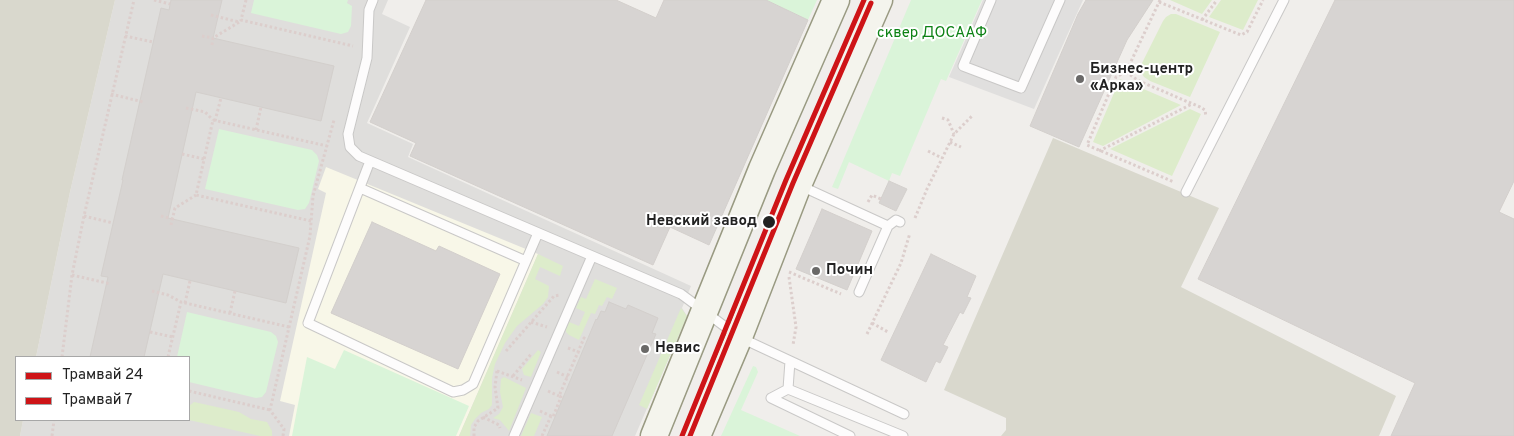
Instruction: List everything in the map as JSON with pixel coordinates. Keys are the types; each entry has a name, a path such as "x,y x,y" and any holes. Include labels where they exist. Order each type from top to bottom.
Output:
{"main road":[{"path":"654,436 762,169 836,0"},
{"path":"697,436 739,337 798,185 879,0"}],"lane":[{"path":"374,0 369,10 367,58 348,134 350,147 359,156 681,294 739,337 904,414"},
{"path":"991,0 963,66 1021,88 1060,0"},
{"path":"1187,190 1284,0"},
{"path":"370,161 308,323 453,392 463,390 473,384 538,233"},
{"path":"798,185 888,226"},
{"path":"360,188 526,261"},
{"path":"859,292 888,226 896,220 900,222"},
{"path":"514,436 592,256"},
{"path":"788,389 790,360"},
{"path":"788,389 771,398 850,436"},
{"path":"788,389 903,436"}],"path":[{"path":"62,356 72,275 111,94 134,0"},
{"path":"154,0 170,4"},
{"path":"202,36 213,38 240,21 246,0"},
{"path":"1202,20 1217,0"},
{"path":"1187,190 1175,182 1087,146 1116,77 1126,72 1160,1 1242,35 1247,32 1263,0"},
{"path":"211,15 353,46"},
{"path":"125,36 153,42"},
{"path":"351,55 354,36"},
{"path":"212,45 213,38"},
{"path":"1126,72 1139,81 1205,110 1207,114 1206,120"},
{"path":"111,94 143,102"},
{"path":"172,225 176,208 196,195 221,98"},
{"path":"1099,151 1192,104"},
{"path":"256,130 262,107"},
{"path":"186,108 205,112 214,121 326,146"},
{"path":"942,118 948,120 954,134"},
{"path":"270,410 310,236 313,196 334,119"},
{"path":"950,142 961,147"},
{"path":"928,151 942,158"},
{"path":"182,154 204,159"},
{"path":"1175,182 1179,175"},
{"path":"196,195 311,221"},
{"path":"84,216 113,223"},
{"path":"161,216 173,219"},
{"path":"790,360 796,328 788,272 841,294"},
{"path":"72,275 111,284"},
{"path":"168,356 190,281"},
{"path":"152,291 168,295 183,302 289,327"},
{"path":"230,313 235,291"},
{"path":"502,357 508,347 554,296 563,295"},
{"path":"531,322 544,326"},
{"path":"872,323 888,332"},
{"path":"150,332 173,338"},
{"path":"542,436 551,416 553,417 561,397 559,396 584,338 587,340"},
{"path":"480,436 474,434 474,427 482,417 496,411 498,408 495,387 499,364"},
{"path":"190,391 270,410 284,429 282,436"},
{"path":"482,417 499,425 501,435"},
{"path":"52,436 54,421"}],"shaded area":[{"path":"0,0 115,0 70,192 36,356 15,356 15,421 23,421 20,436 0,436"},
{"path":"115,0 388,0 382,14 410,27 367,123 413,144 408,157 691,286 682,308 687,316 635,436 20,436 23,421 190,421 190,356 36,356 70,192"},
{"path":"983,0 1083,0 1034,109 949,77"},
{"path":"1053,138 1219,208 1181,287 1396,396 1379,436 1001,436 1006,430 1006,418 944,390"},
{"path":"326,167 538,254 459,436 289,436 295,405 280,401 326,193 318,189"}],"green space":[{"path":"254,0 348,0 347,3 352,6 351,26 348,32 341,34 251,13"},
{"path":"766,0 817,0 808,20"},
{"name":"сквер ДОСААФ","path":"911,0 982,0 946,81 941,79 900,176 892,173 889,181 849,162 838,189 832,187"},
{"path":"1170,0 1212,0 1202,14"},
{"path":"1221,0 1258,0 1243,30 1209,17"},
{"path":"1171,14 1176,14 1220,32 1190,97 1150,81 1141,72 1141,65 1163,21"},
{"path":"1120,79 1181,105 1103,146 1093,142"},
{"path":"1190,109 1201,114 1172,176 1110,149"},
{"path":"219,129 312,150 317,155 319,161 309,203 305,209 298,210 205,189"},
{"path":"538,254 563,266 560,276 540,267 535,279 549,286 548,297 543,304 517,326 505,343 495,364 492,378 492,405 475,419 471,425 470,436 459,436"},
{"path":"595,279 617,288 612,299 607,297 602,306 599,305 595,314 591,313 579,340 569,335 566,332 566,328 569,322 579,326 585,312 576,308 581,297 586,299"},
{"path":"681,308 687,316 647,409 639,405"},
{"path":"187,312 271,332 276,336 278,342 266,392 262,397 256,398 190,382 190,356 177,356"},
{"path":"344,350 469,406 456,436 292,436 307,357 335,369"},
{"path":"538,350 541,352 531,377 524,375 522,369"},
{"path":"753,366 756,367 758,372 741,410 800,436 721,436"},
{"path":"504,377 526,388 509,431 500,420 493,418 499,414 503,407 500,392 501,379"},
{"path":"194,402 239,412 251,419 267,422 272,431 272,436 260,436 190,420 190,405"},
{"path":"531,413 542,417 534,436 521,436"}],"building":[{"path":"171,0 222,0 213,38 334,66 321,121 196,92 168,218 299,248 286,303 163,274 144,356 90,356 108,277 101,276 161,8 169,10"},
{"path":"426,0 616,0 656,18 664,0 766,0 808,20 709,245 670,227 653,265 410,156 416,143 370,122"},
{"name":"Бизнес-центр «Арка»","path":"1086,0 1153,0 1127,40 1079,147 1030,126 1078,14"},
{"path":"1335,0 1514,0 1514,181 1499,212 1514,219 1514,436 1391,436 1415,383 1198,279"},
{"path":"889,181 907,189 896,211 879,203"},
{"path":"822,209 872,231 847,290 796,269"},
{"path":"372,222 436,251 439,246 500,274 458,369 331,313"},
{"path":"931,254 976,276 967,297 971,298 963,314 960,312 943,345 948,347 940,363 936,361 926,382 881,360"},
{"path":"609,302 626,309 628,305 658,318 652,333 656,334 612,436 547,436 596,319 601,311 605,312"}],"tram line":[{"name":"24","path":"682,436 786,180 864,0"},
{"name":"7","path":"690,436 793,183 871,3"}],"place":[{"name":"Бизнес-центр «Арка»","path":"1080,79"},
{"name":"Невский завод","path":"769,222"},
{"name":"Почин","path":"816,271"},
{"name":"Невис","path":"645,349"}]}
